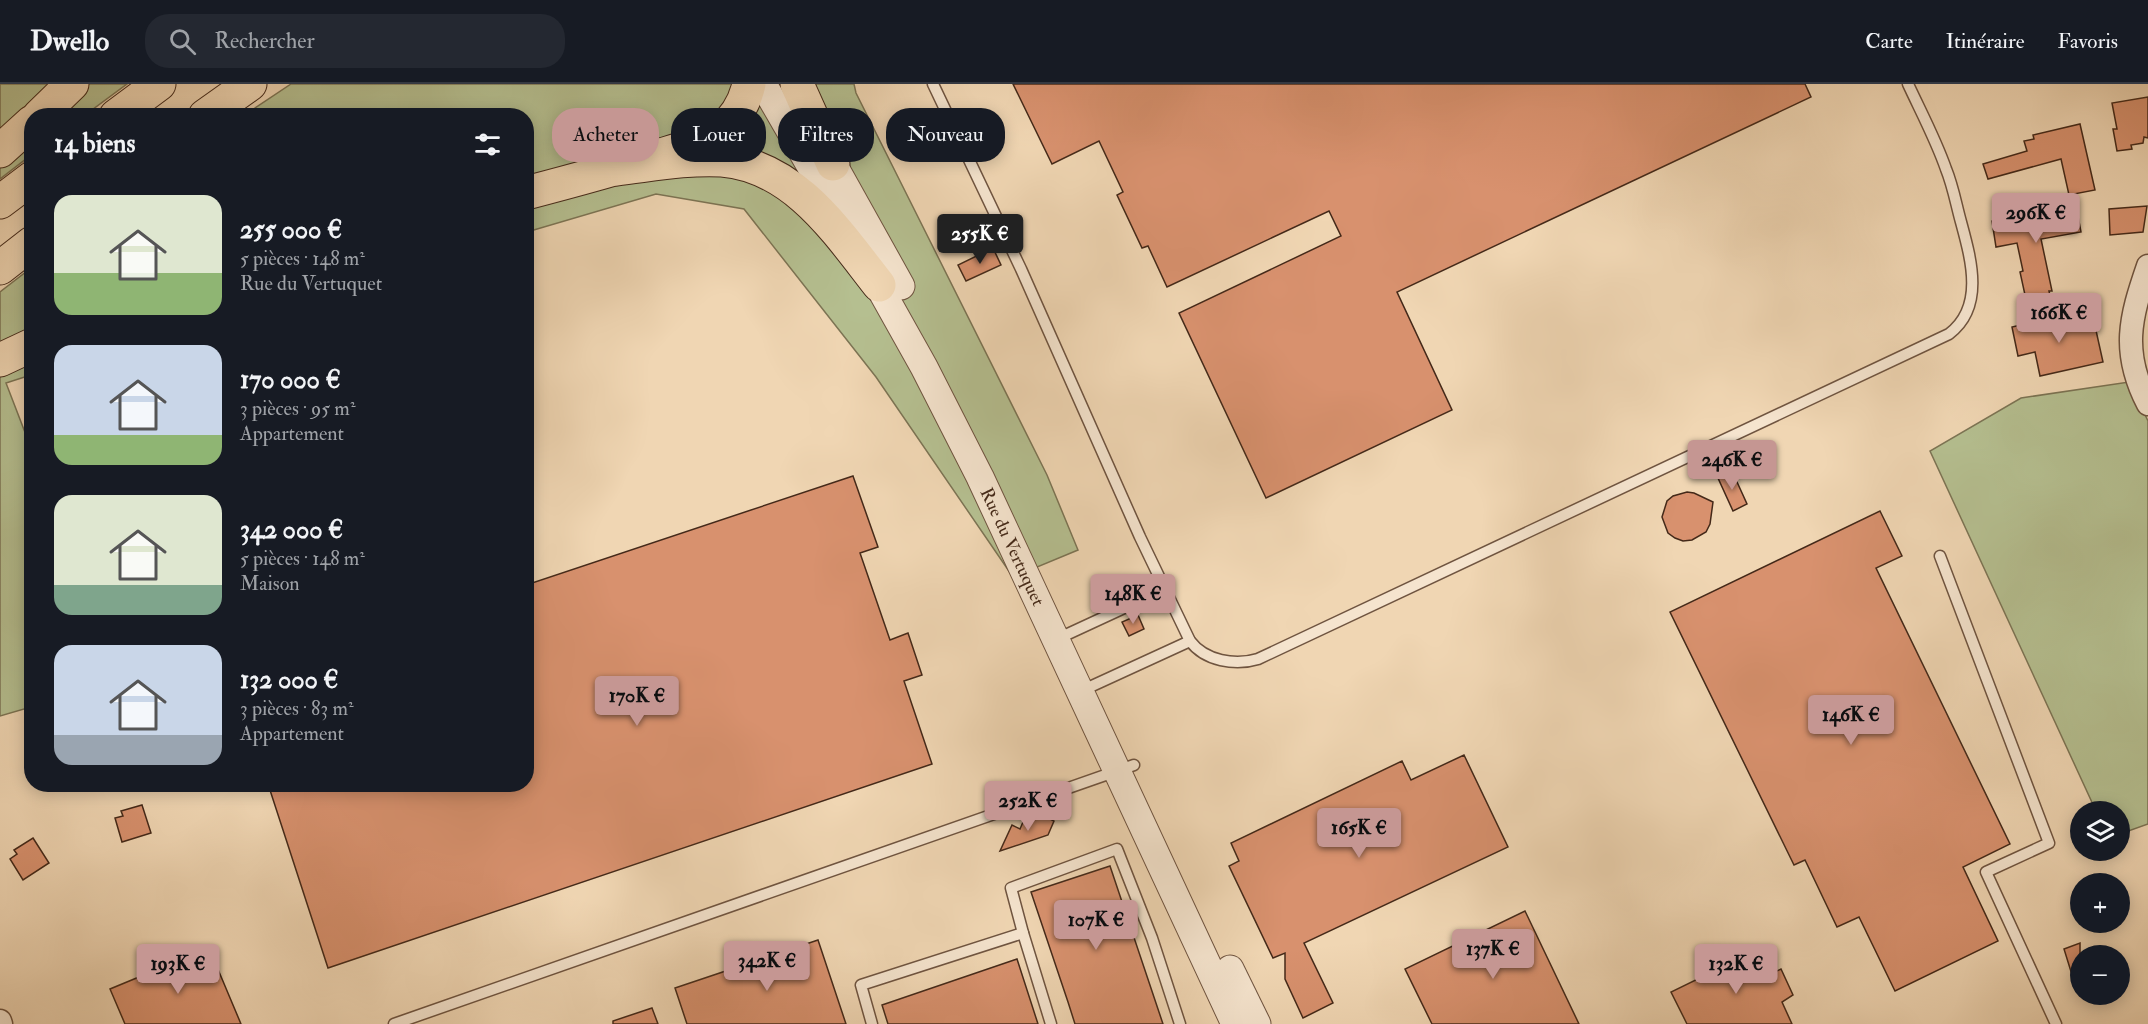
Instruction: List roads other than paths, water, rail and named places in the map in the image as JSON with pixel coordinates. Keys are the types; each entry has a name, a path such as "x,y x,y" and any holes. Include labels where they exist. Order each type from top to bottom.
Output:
{"highway":[{"path":"47,108 72,84"},
{"path":"127,108 159,84"},
{"path":"216,108 250,84"},
{"path":"534,191 616,170 690,146 713,135 730,122 736,114 749,84"},
{"path":"796,84 833,164"},
{"path":"0,151 24,129"},
{"path":"616,170 708,160 739,163 768,173 794,189 821,212 879,285"},
{"path":"0,202 24,184"},
{"path":"0,267 24,249"},
{"path":"0,360 24,349"}],"street":[{"name":"Rue du Vertuquet","path":"763,84 879,285 1064,636 1126,768 1235,1024"},
{"name":"Rue du Vertuquet","path":"786,84 833,164 959,394 1064,636"},
{"path":"2148,266 2134,307 2131,335 2136,373 2148,404"},
{"name":"Rue du Vertuquet","path":"1126,768 1257,1024"}],"lane":[{"path":"933,84 1021,269 1190,641 1200,652 1239,662 1258,659 1955,329 1967,311 1970,301 1971,258 1946,168 1908,84"},
{"path":"1940,556 2049,843 1986,872 2056,1024"},
{"path":"1064,636 1165,589"},
{"path":"1089,688 1190,641"},
{"path":"394,1024 1126,768"},
{"path":"1051,1024 1011,888 1117,849 1152,938 1180,1024"},
{"path":"873,1024 861,985 1023,933"}]}
